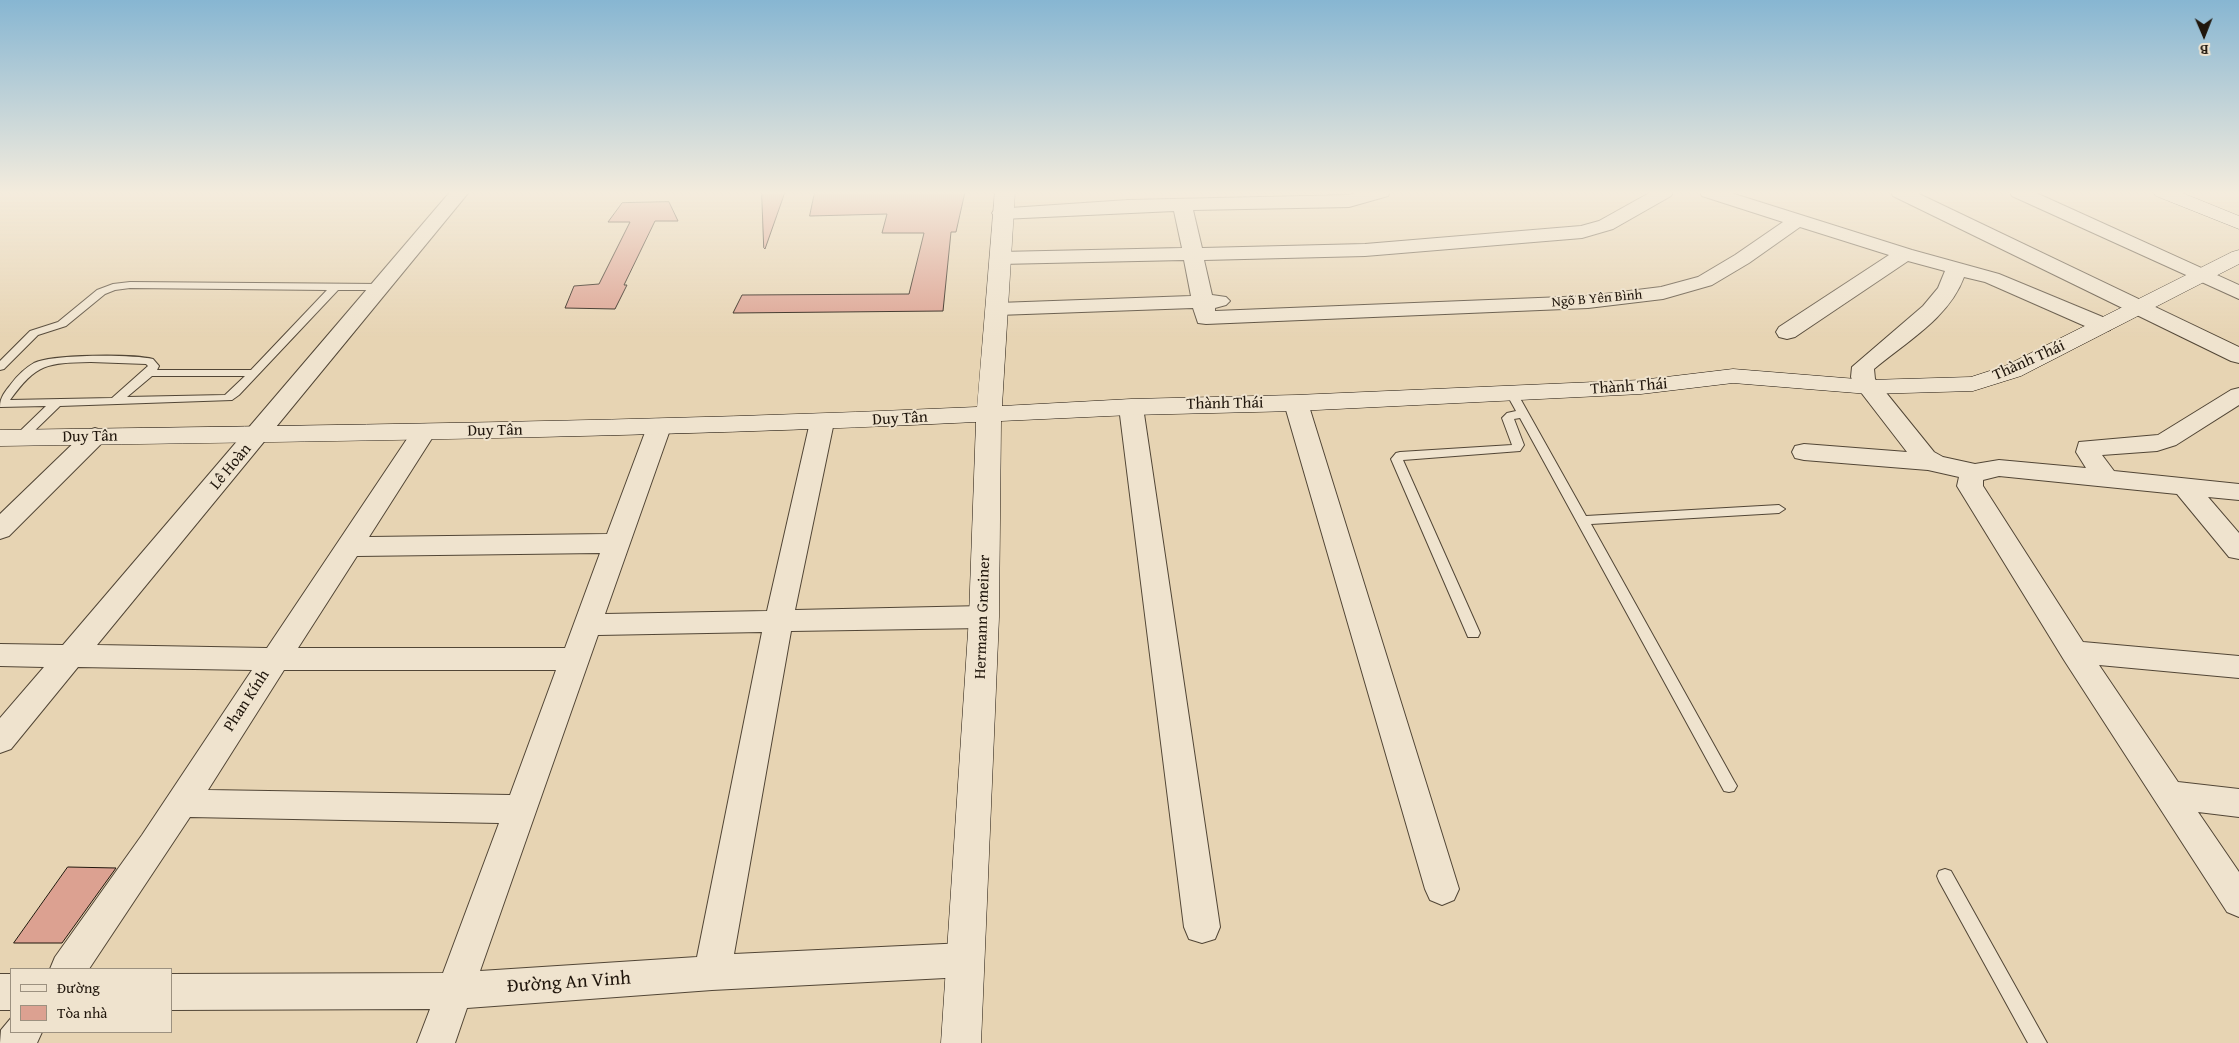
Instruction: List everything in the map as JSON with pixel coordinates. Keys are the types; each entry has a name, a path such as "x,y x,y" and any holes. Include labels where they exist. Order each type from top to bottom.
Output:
{"street":[{"name":"Lê Hoàn","path":"0,740 420,241"},
{"name":"Hermann Gmeiner","path":"961,1043 984,617 989,415 998,309 1001,241"},
{"path":"1191,241 1202,302"},
{"path":"1000,258 1365,250 1477,241"},
{"name":"Ngõ B Yên Bình","path":"1202,302 1206,318 1588,302 1663,293 1705,281 1742,260 1769,241"},
{"path":"1865,241 1992,278 2102,325"},
{"path":"2000,241 2239,356"},
{"path":"2125,241 2239,293"},
{"path":"1786,332 1906,254"},
{"name":"Thành Thái","path":"989,415 1131,407 1296,403 1641,387 1733,376 1870,387 1973,384 2013,371 2239,256"},
{"path":"1930,462 1862,377 1863,367 1926,314 1942,298 1949,288 1957,268"},
{"path":"998,309 1337,296"},
{"path":"2106,479 2088,452 2088,448 2157,443 2167,440 2239,395"},
{"path":"1296,403 1442,889"},
{"path":"1131,407 1202,927"},
{"name":"Duy Tân","path":"10,438 659,427 989,415"},
{"path":"712,973 779,621 822,422"},
{"path":"436,1043 659,427"},
{"name":"Phan Kính","path":"69,968 181,803 424,432"},
{"path":"0,530 95,436"},
{"path":"1804,452 1930,462 1975,472 1999,468 2239,492"},
{"path":"1975,472 1970,479 1970,486 2074,652 2239,900"},
{"path":"2184,486 2239,550"},
{"path":"350,547 617,543"},
{"path":"587,625 984,617"},
{"path":"2074,652 2239,667"},
{"path":"0,655 274,659 575,659"},
{"path":"2167,794 2239,803"},
{"path":"181,803 520,809"},
{"name":"Đường An Vinh","path":"172,992 454,991 712,973 966,960"}],"lane":[{"path":"0,367 34,333 62,324 101,292 113,287 130,285 381,287"},
{"path":"1,404 222,400 235,393 335,287"},
{"path":"1,404 26,374 38,365 54,360 149,361 154,366 149,373 114,402"},
{"path":"149,373 254,373"},
{"path":"1512,393 1729,786"},
{"path":"10,438 56,403"},
{"path":"1473,633 1396,459 1400,456 1516,448 1518,445 1508,418 1511,415 1525,414"},
{"path":"1583,520 1779,509"},
{"path":"1945,876 2038,1043"}],"building":[{"path":"621,241 645,241 624,285 627,285 615,309 565,308 574,286 599,284"},
{"path":"764,241 768,241 765,249"},
{"path":"922,241 950,241 943,311 733,313 742,295 909,294"},
{"path":"68,867 116,868 62,943 14,943"}]}
